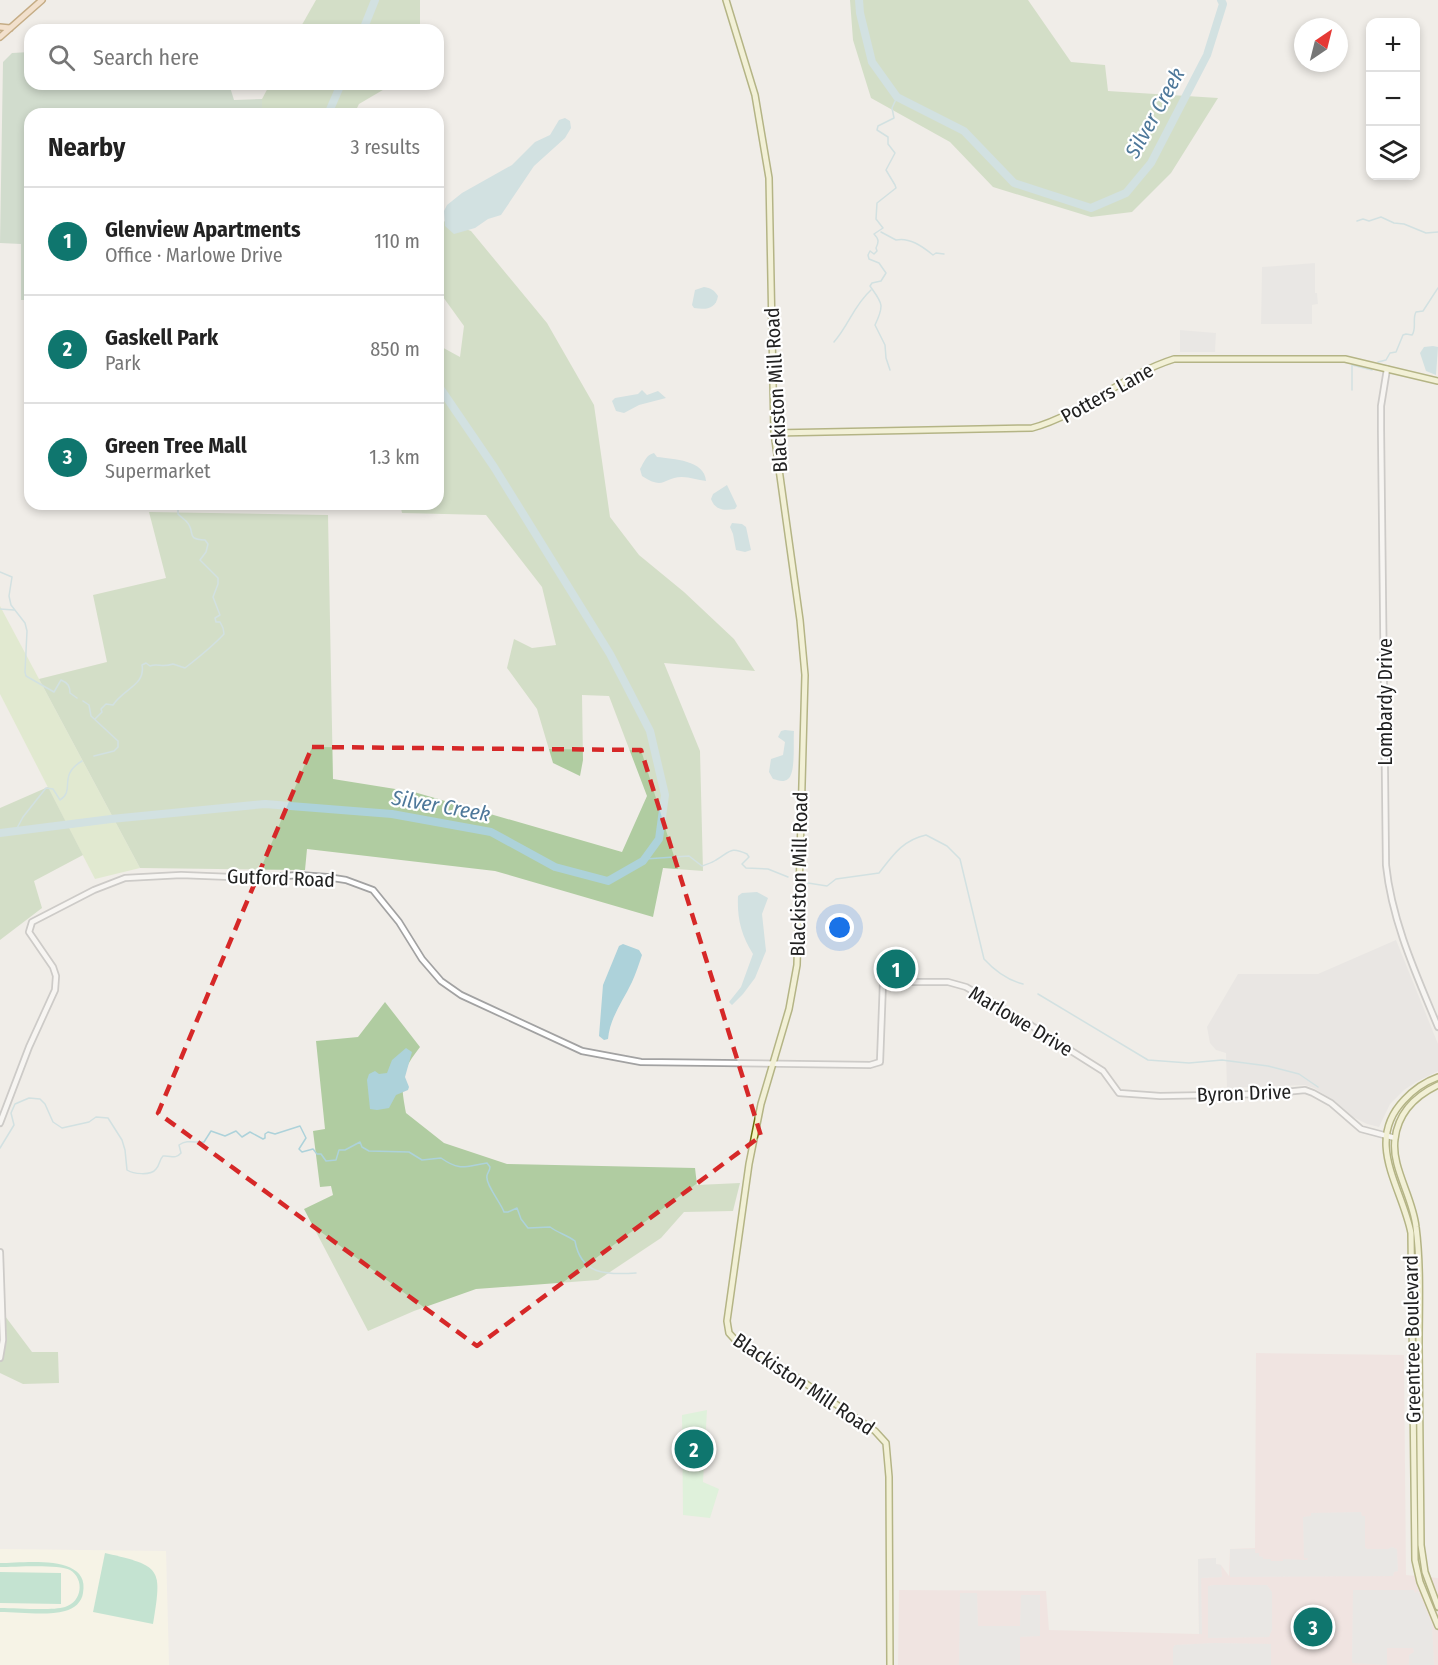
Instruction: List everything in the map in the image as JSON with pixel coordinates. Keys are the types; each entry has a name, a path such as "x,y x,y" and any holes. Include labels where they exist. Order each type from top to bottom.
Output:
{"main road":[{"path":"0,37 42,0"},
{"name":"Blackiston Mill Road","path":"726,0 755,95 769,178 774,433 800,620 805,675 797,965 789,1010 761,1104 749,1164 727,1329 739,1344 796,1377 875,1431 886,1443 889,1477 890,1665"},
{"path":"0,27 10,28"},
{"name":"Potters Lane","path":"774,433 1032,428 1054,422 1152,366 1174,359 1345,359 1438,381"},
{"name":"Greentree Boulevard","path":"1438,1077 1412,1090 1397,1107 1391,1117 1385,1152 1411,1233 1415,1560 1420,1582 1438,1626"},
{"name":"Greentree Boulevard","path":"1438,1085 1412,1101 1403,1114 1395,1138 1394,1150 1412,1202 1416,1227 1421,1545 1425,1572 1438,1607"}],"street":[{"name":"Lombardy Drive","path":"1387,369 1381,406 1386,865 1394,914 1438,1027"},
{"name":"Gutford Road","path":"0,1123 29,1047 55,990 54,967 29,932 30,926 36,919 94,890 125,878 144,876 258,878 299,875 327,877 364,885 373,890 383,902 422,959 441,981 461,995 582,1050 641,1062 772,1064"},
{"name":"Marlowe Drive","path":"772,1064 870,1065 880,1062 883,982 948,982 966,987 1060,1043 1103,1071 1116,1091"},
{"name":"Byron Drive","path":"1116,1091 1130,1095 1160,1096 1265,1094 1305,1090 1331,1103 1362,1129 1395,1138"},
{"path":"0,1252 3,1340 0,1359"},
{"path":"1412,1366 1419,1366"}],"highlighted area":[{"path":"312,747 641,750 761,1136 477,1346 158,1113"}],"shaded area":[{"path":"1315,263 1315,293 1317,293 1318,304 1312,305 1312,324 1261,324 1262,267"},
{"path":"1180,330 1216,333 1215,352 1180,352"},
{"path":"1396,940 1438,1044 1438,1071 1404,1090 1390,1104 1379,1127 1353,1117 1336,1102 1305,1085 1227,1088 1226,1053 1216,1050 1210,1043 1207,1027 1238,974 1318,974"},
{"path":"1256,1353 1404,1355 1406,1575 1438,1578 1438,1665 898,1665 899,1590 1046,1591 1049,1630 1199,1634 1198,1559 1216,1558 1216,1564 1221,1565 1229,1576 1230,1549 1255,1548"},
{"path":"1361,1512 1362,1516 1365,1516 1365,1547 1367,1549 1392,1547 1397,1549 1398,1571 1394,1572 1393,1576 1230,1577 1230,1549 1255,1549 1255,1553 1259,1553 1263,1559 1271,1559 1271,1561 1307,1560 1308,1558 1304,1558 1303,1517 1311,1516 1311,1513"},
{"path":"0,1549 166,1551 169,1665 0,1665"},
{"path":"1216,1558 1216,1564 1221,1565 1222,1577 1201,1578 1202,1634 1199,1634 1198,1559"},
{"path":"1267,1585 1272,1592 1272,1630 1269,1637 1208,1638 1208,1586"},
{"path":"1353,1590 1414,1590 1415,1593 1418,1591 1432,1624 1434,1665 1409,1665 1409,1655 1414,1652 1413,1648 1387,1648 1387,1665 1352,1663"},
{"path":"960,1593 977,1593 978,1626 1020,1626 1021,1595 1040,1595 1040,1636 1020,1637 1020,1665 959,1665"},
{"path":"1271,1644 1271,1665 1173,1665 1175,1645"}],"green space":[{"path":"316,0 420,0 420,24 302,24"},
{"path":"850,0 1028,0 1071,62 1105,65 1108,91 1218,98 1171,173 1132,212 1091,217 993,187 950,142 871,98 853,40"},
{"path":"24,52 24,90 231,90 234,100 262,99 262,108 24,108 24,300 21,300 21,244 0,243 3,62 12,53"},
{"path":"267,90 383,90 359,104 357,108 262,108 262,99"},
{"path":"444,221 471,231 547,323 594,405 610,517 639,555 684,592 734,639 755,671 664,663 700,751 703,871 663,868 653,917 495,871 307,849 305,870 140,868 39,679 107,662 93,595 166,578 149,512 328,515 333,779 414,792 622,852 647,796 609,696 582,695 583,760 580,776 553,763 537,709 507,668 514,639 532,648 556,645 542,587 486,515 402,513 401,510 444,510 444,348 460,357 464,326 444,298"},
{"path":"0,606 140,868 95,879 0,694"},
{"path":"48,787 83,855 34,881 42,908 0,940 0,808"},
{"path":"385,1002 420,1047 403,1078 406,1113 444,1143 507,1164 695,1168 697,1185 740,1183 733,1211 684,1212 661,1238 598,1280 476,1289 414,1311 368,1331 304,1209 333,1195 331,1186 320,1187 313,1131 325,1129 316,1041 358,1037"},
{"path":"0,1289 2,1312 32,1352 58,1352 59,1383 23,1384 0,1373"},
{"path":"707,1410 703,1482 719,1489 710,1518 683,1515 682,1415"},
{"path":"105,1553 138,1562 148,1566 154,1572 157,1591 153,1624 93,1612"},
{"path":"38,1562 66,1566 77,1571 83,1580 81,1599 77,1605 65,1611 42,1614 0,1612 0,1608 65,1607 75,1600 80,1590 78,1579 70,1570 47,1566 0,1567 0,1563"},
{"path":"0,1572 61,1573 61,1604 0,1603"}],"water":[{"path":"565,118 570,121 571,128 565,138 534,166 501,215 488,219 475,228 454,234 445,226 444,211 447,205 462,193 512,165 535,142 550,135 559,120"},
{"path":"704,287 715,292 718,296 717,300 710,308 694,308 692,305 695,290"},
{"path":"1424,347 1438,347 1436,375 1426,371 1420,353"},
{"path":"642,390 647,395 658,391 666,398 639,405 624,413 616,411 612,401 615,398 638,394"},
{"path":"654,453 657,457 694,465 704,474 706,481 682,477 660,483 642,476 640,469 647,457"},
{"path":"727,485 737,506 735,509 720,509 711,499 713,494"},
{"path":"732,523 746,527 751,550 745,552 736,550 730,527"},
{"path":"781,731 794,731 794,757 791,776 782,781 773,779 769,772 771,759 783,755 785,742 778,737"},
{"path":"757,892 768,898 762,914 766,951 755,978 732,1005 729,1002 741,987 753,954 745,940 741,926 738,896 742,893"},
{"path":"623,944 639,950 642,955 632,982 614,1016 608,1039 604,1040 599,1036 603,985 619,946"},
{"path":"406,1048 412,1052 405,1077 408,1090 396,1095 389,1108 370,1109 367,1080 369,1074 375,1071 379,1074 387,1073 392,1060"}],"waterway":[{"name":"Silver Creek","path":"365,24 375,0"},
{"name":"Silver Creek","path":"859,0 872,62 897,97 964,131 1014,183 1091,208 1126,193 1151,163 1207,55 1223,4 1221,0"},
{"name":"Silver Creek","path":"331,108 338,90"},
{"path":"890,370 885,345 875,325 881,304 870,286 872,283 881,281 886,273 879,263 869,259 868,255 870,251 874,254 877,251 878,241 874,234 883,228 876,219 877,203 896,188 886,170 895,153 888,144 888,137 877,130 878,126 894,118 892,108 897,97"},
{"path":"1357,221 1363,219 1369,221 1381,217 1426,233 1438,232"},
{"path":"881,232 896,240 915,243 933,255 944,254"},
{"path":"1378,362 1386,360 1390,353 1396,352 1403,335 1412,335 1416,312 1423,311 1438,288"},
{"path":"834,342 860,302 871,290"},
{"path":"1352,390 1352,365 1372,370"},
{"name":"Silver Creek","path":"0,833 111,819 265,804 392,814 491,832 555,867 608,881 643,861 659,839 665,795 650,731 610,654 494,467 444,394"},
{"path":"95,719 106,704 113,705 137,682 141,677 142,665 146,663 150,666 173,664 185,668 224,634 220,622 216,622 215,618 220,615 213,597 218,578 200,560 208,544 205,540 193,536 189,525 178,514 178,510"},
{"path":"0,572 12,577 9,596 11,605 25,623 27,631 26,676 54,692 61,680 67,684 70,693 77,698"},
{"path":"0,609 14,610"},
{"path":"83,701 89,705 91,716 118,741 118,747 114,751 94,756"},
{"path":"16,830 23,817 46,788 53,789 60,800 65,796 70,772 82,761"},
{"path":"808,883 827,886 836,879 879,873 905,844 926,835 947,846 960,859 984,959 1002,975 1023,984"},
{"path":"645,859 689,856 702,866 730,851 737,850 749,857 742,864 746,868 768,869 788,877"},
{"path":"1038,994 1148,1060 1189,1063 1222,1060 1268,1066 1299,1074 1318,1087"},
{"path":"0,1148 14,1125 11,1113 15,1104 29,1098 40,1099 45,1104 53,1122 62,1128 89,1122 96,1117 108,1118 122,1140 127,1170 137,1173 154,1171 163,1156 177,1156 181,1153 179,1145 182,1143 204,1142 211,1131 225,1136 236,1131 242,1137 250,1132 263,1139 268,1132 275,1134 300,1126 306,1138 299,1149 302,1152 313,1149 326,1161 336,1160 339,1150 345,1150 360,1142 362,1147 369,1151 409,1152 422,1160 441,1158 459,1167 487,1163 490,1167 487,1176 488,1184 504,1212 517,1208 528,1228 550,1227 572,1239 583,1261 596,1271 615,1274 636,1273"}],"place":[{"name":"Glenview Apartments","path":"896,969"},
{"name":"Gaskell Park","path":"694,1449"},
{"name":"Green Tree Mall","path":"1313,1627"}]}
